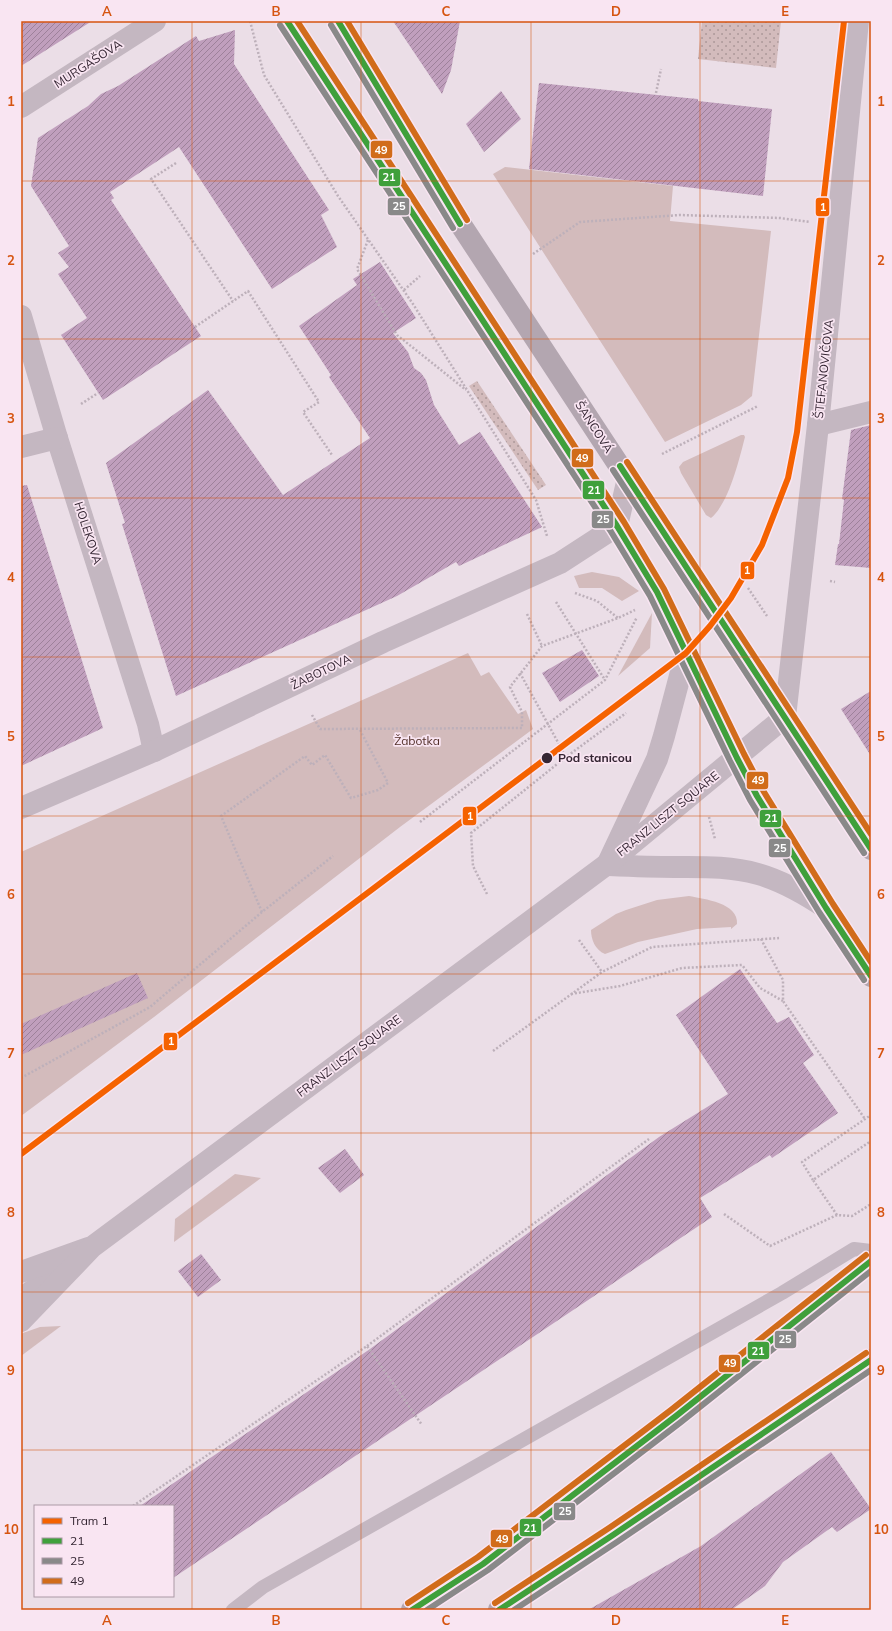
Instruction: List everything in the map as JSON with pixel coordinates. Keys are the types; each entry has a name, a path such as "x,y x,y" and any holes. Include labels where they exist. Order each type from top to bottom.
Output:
{"main road":[{"path":"287,21 617,526 657,592 737,758 757,796 826,908 871,976"},
{"name":"ŠANCOVÁ","path":"338,21 442,196 871,849"},
{"path":"412,1610 496,1554 676,1416 871,1261"},
{"path":"499,1610 844,1380 871,1360"}],"street":[{"name":"MURGAŠOVA","path":"21,107 155,21"},
{"name":"ŠTEFANOVIČOVA","path":"785,717 818,425 858,21"},
{"name":"HOLEKOVA","path":"21,316 57,438 148,724 154,751"},
{"path":"818,425 871,412"},
{"path":"21,447 57,438"},
{"path":"617,526 628,478"},
{"name":"ŽABOTOVA","path":"21,808 154,751 383,642 560,563 617,526"},
{"name":"FRANZ LISZT SQUARE","path":"606,865 656,759 664,736 686,653"},
{"name":"FRANZ LISZT SQUARE","path":"21,1299 606,865 785,717"},
{"name":"FRANZ LISZT SQUARE","path":"606,865 718,867 742,870 775,880 804,894 826,908"},
{"name":"FRANZ LISZT SQUARE","path":"21,1272 92,1247"},
{"name":"FRANZ LISZT SQUARE","path":"21,1321 92,1247"}],"lane":[{"path":"233,1610 263,1587 782,1293 854,1249 871,1251"}],"path":[{"path":"250,21 264,75 338,196 404,290 536,500 547,536"},
{"path":"656,94 661,69"},
{"path":"176,163 151,179 233,301"},
{"path":"533,254 580,222 680,215 780,218"},
{"path":"368,240 357,269 397,335 468,392"},
{"path":"404,290 422,274"},
{"path":"195,327 248,291 319,402 303,412 332,454"},
{"path":"81,404 98,393"},
{"path":"662,454 758,406"},
{"path":"748,588 770,621"},
{"path":"575,593 597,601 618,618"},
{"path":"556,602 605,680"},
{"path":"312,715 320,729 522,728 522,712 510,686 542,646 636,610"},
{"path":"420,822 605,680 638,613"},
{"path":"527,614 542,646"},
{"path":"520,673 566,757"},
{"path":"487,894 474,866 471,833 566,757 626,713"},
{"path":"262,912 222,816 305,756 312,765 325,755 351,798 378,790 388,783 360,730"},
{"path":"708,814 716,844"},
{"path":"21,1078 150,1007 262,912 333,856"},
{"path":"493,1052 602,972 652,947 780,938"},
{"path":"761,939 783,980 783,1000"},
{"path":"579,940 602,972"},
{"path":"570,994 620,986 682,968 742,965 760,988 783,1000 865,1119"},
{"path":"837,1215 802,1162 871,1115"},
{"path":"134,1505 368,1346 649,1139"},
{"path":"813,1180 871,1141"},
{"path":"724,1214 770,1246 837,1215 852,1216 871,1204"},
{"path":"368,1346 422,1425"}],"green space":[{"path":"702,21 781,21 776,68 698,59"},
{"path":"505,167 673,186 670,221 771,231 752,396 741,405 665,442 493,174"},
{"path":"477,381 546,485 538,490 469,386"},
{"path":"741,435 744,435 745,437 728,492 723,502 711,518 706,515 679,467 683,462"},
{"path":"592,572 619,577 639,591 622,601 602,588 579,588 574,576"},
{"path":"652,613 650,648 618,676"},
{"name":"Žabotka","path":"468,653 481,676 489,672 518,714 526,710 533,729 400,827 154,1017 21,1116 21,852"},
{"path":"689,896 719,903 727,907 736,917 737,924 731,929 731,927 697,929 638,942 605,954 594,944 591,930 616,914 657,900"},
{"path":"235,1174 261,1178 174,1242 175,1219"},
{"path":"61,1326 21,1356 21,1335 23,1333 40,1327"}],"building":[{"path":"21,21 92,21 21,66"},
{"path":"393,21 460,21 451,70 442,94"},
{"path":"235,30 234,64 329,210 321,215 337,247 272,289 179,147 110,192 114,198 111,200 201,336 103,400 61,335 87,318 58,274 69,267 58,253 69,246 31,186 38,138 88,106 101,94 118,86 196,36 199,41"},
{"path":"539,83 698,99 698,101 772,109 763,196 529,169"},
{"path":"501,91 521,119 484,152 466,124"},
{"path":"380,262 416,318 393,333 408,352 414,368 421,373 426,380 434,405 459,445 480,432 542,527 459,566 456,562 397,596 176,696 122,524 125,523 106,463 208,390 283,495 370,438 329,377 331,375 299,326 357,285 353,279"},
{"path":"871,425 871,568 835,565 839,544 844,500 842,499 851,430"},
{"path":"27,485 103,728 21,766 21,486"},
{"path":"582,650 599,676 560,702 542,673"},
{"path":"871,691 871,756 841,709"},
{"path":"740,969 777,1023 789,1017 814,1055 803,1063 838,1113 772,1158 770,1155 700,1198 712,1217 174,1577 174,1505 141,1505 370,1349 659,1137 728,1094 676,1015"},
{"path":"137,973 148,998 21,1055 21,1024"},
{"path":"345,1149 364,1175 340,1193 318,1168"},
{"path":"201,1254 221,1280 198,1297 178,1271"},
{"path":"831,1452 871,1509 837,1532 832,1527 783,1562 765,1586 731,1610 588,1610 701,1546"}],"tram line":[{"name":"1","path":"21,1154 686,653 710,626 731,598 762,545 788,478 797,432 844,21"}],"transit line":[{"name":"21","path":"287,21 617,526 657,592 737,758 757,796 826,908 871,976"},
{"name":"49","path":"297,21 624,522 664,589 764,792 833,904 871,962"},
{"name":"21","path":"338,21 460,224"},
{"name":"49","path":"347,21 467,220"},
{"name":"25","path":"280,25 610,530 650,596 750,800 819,912 864,980"},
{"name":"25","path":"331,25 453,228"},
{"name":"49","path":"627,462 871,834"},
{"name":"21","path":"620,466 871,849"},
{"name":"25","path":"613,470 864,853"},
{"name":"49","path":"408,1603 478,1557 671,1410 866,1255"},
{"name":"21","path":"412,1610 483,1564 676,1416 871,1261"},
{"name":"25","path":"427,1610 488,1570 681,1422 871,1271"},
{"name":"49","path":"495,1603 609,1528 866,1353"},
{"name":"21","path":"499,1610 613,1535 871,1360"},
{"name":"25","path":"514,1610 871,1370"}],"place":[{"name":"Pod stanicou","path":"547,758"}]}
